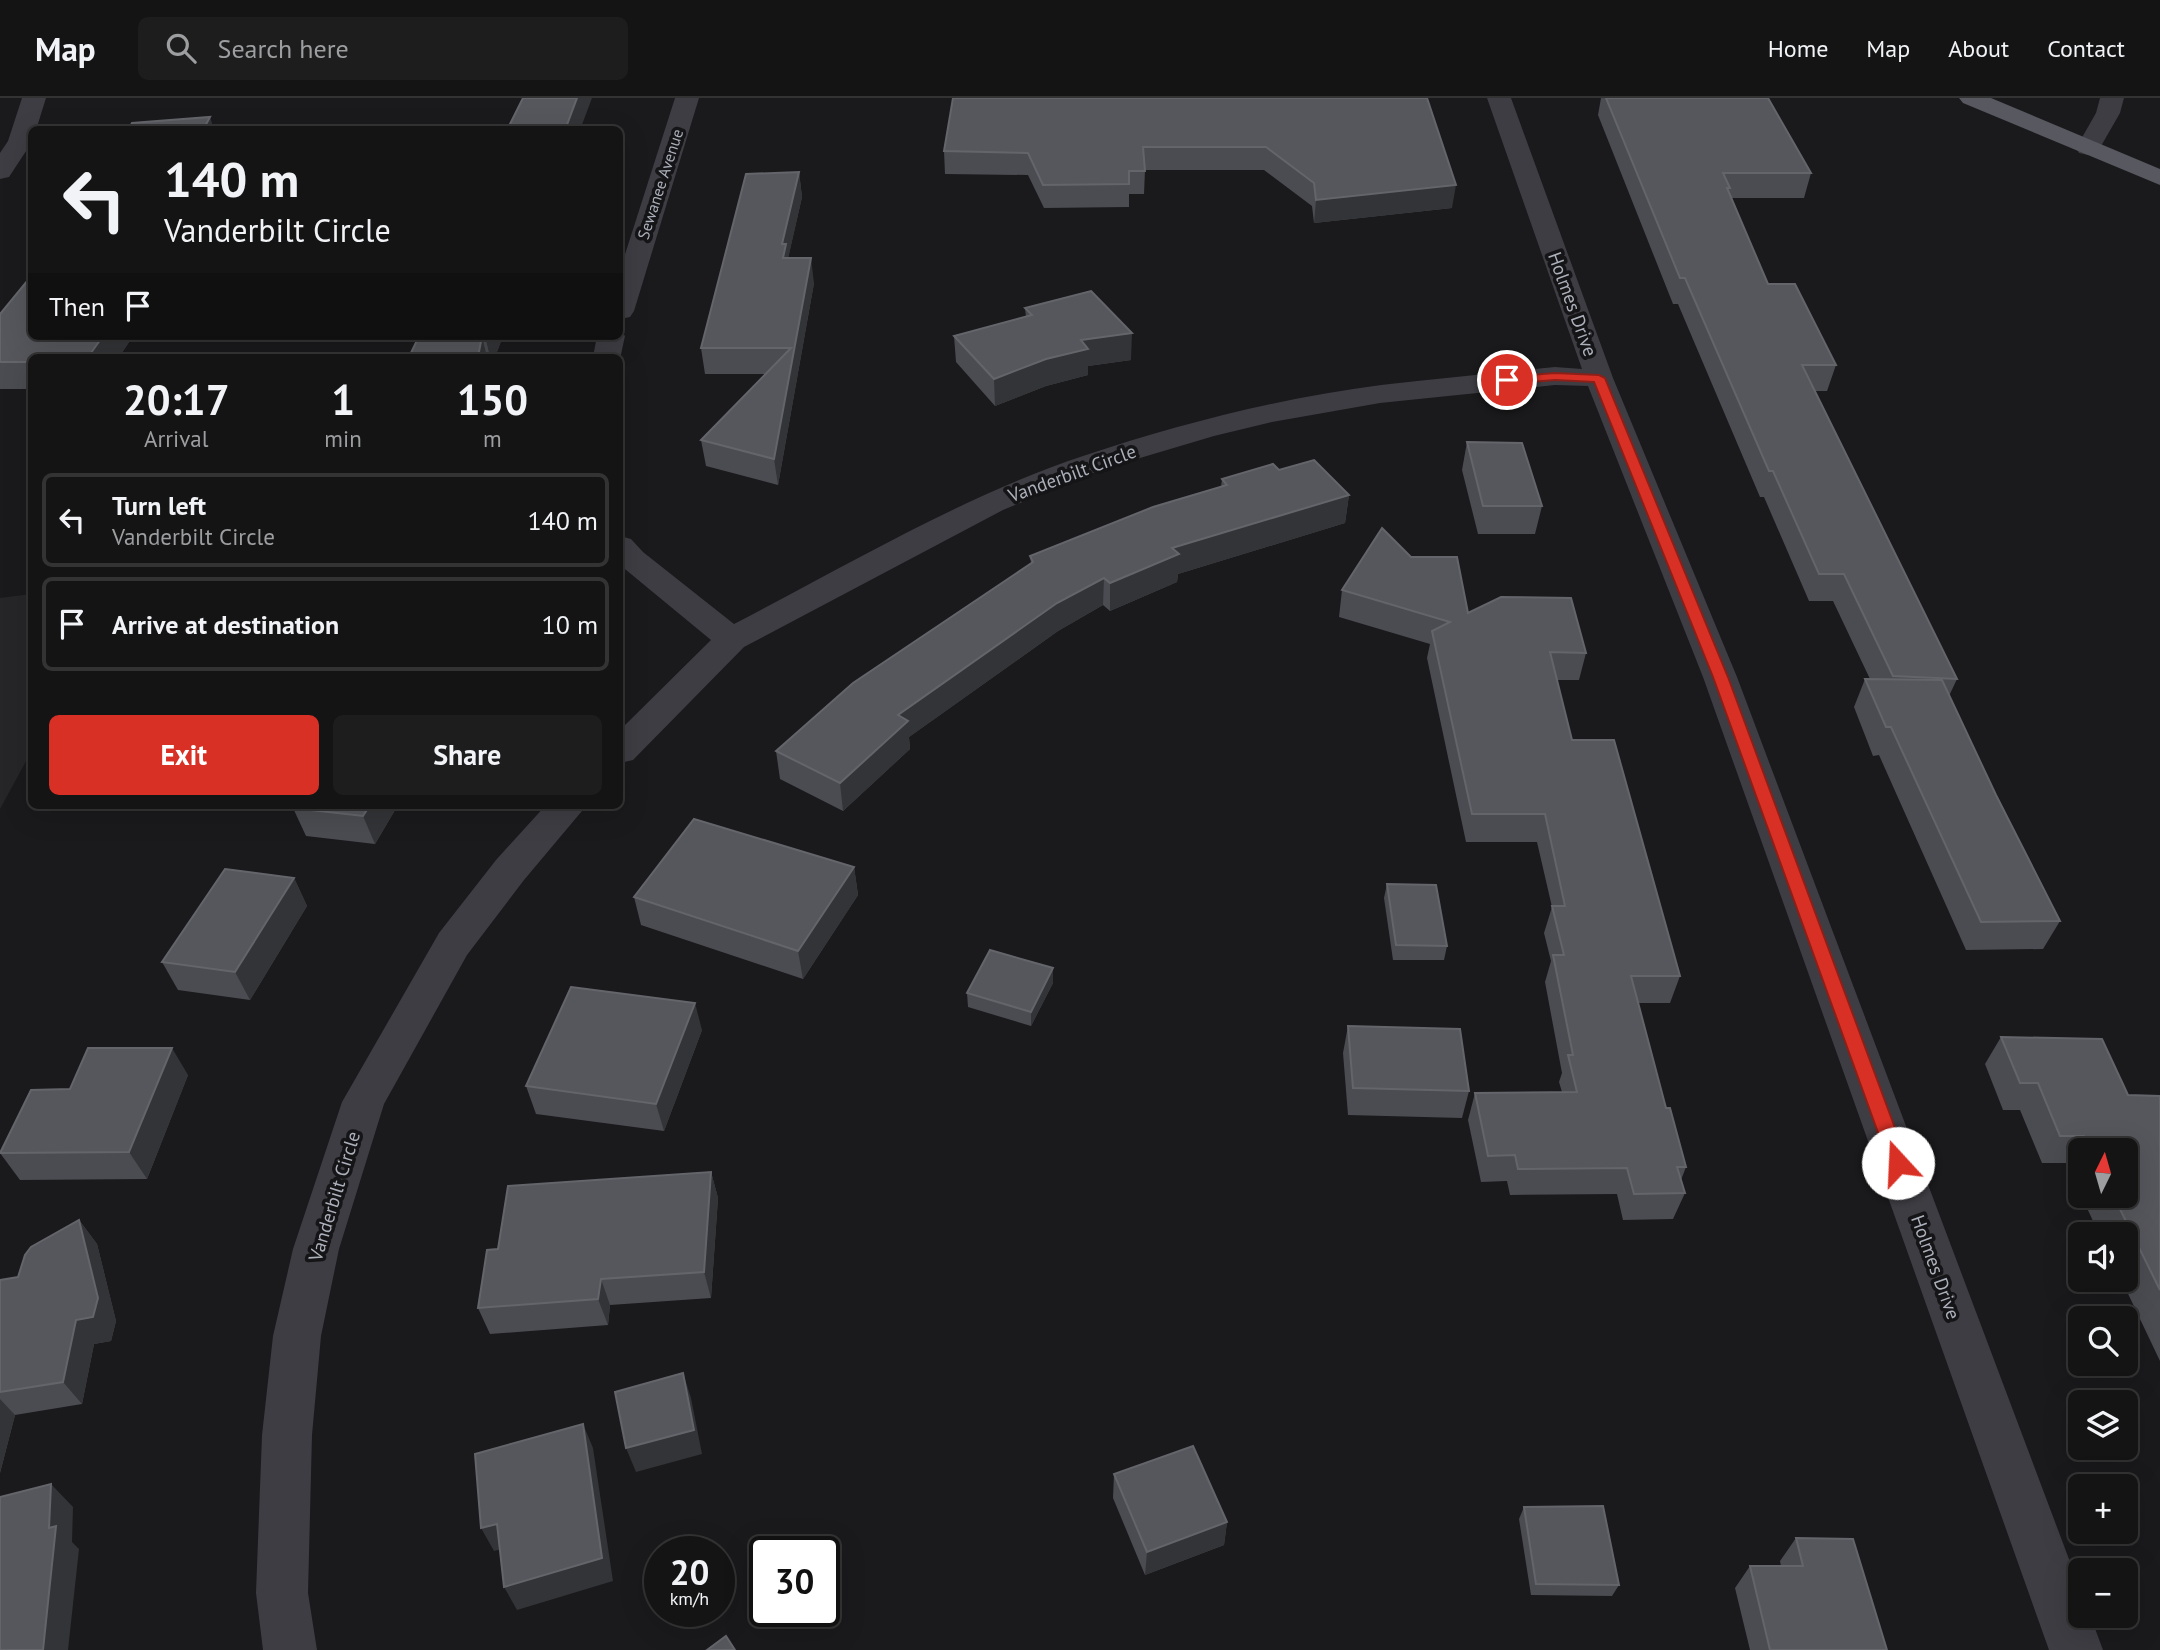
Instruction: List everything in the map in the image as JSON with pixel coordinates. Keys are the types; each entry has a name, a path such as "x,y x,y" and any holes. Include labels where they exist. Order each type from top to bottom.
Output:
{"main road":[{"path":"1971,98 2160,178"}],"street":[{"path":"0,172 20,141 34,98"},
{"name":"Sewanee Avenue","path":"623,301 687,98"},
{"name":"Holmes Drive","path":"1499,98 1599,378 1720,677 2076,1650"},
{"path":"2088,148 2108,113 2112,98"},
{"name":"Vanderbilt Circle","path":"623,748 732,639 992,503 1092,463 1205,429 1272,413 1380,394 1555,376 1599,378"},
{"path":"623,549 732,639"},
{"name":"Vanderbilt Circle","path":"290,1650 282,1593 287,1435 297,1336 316,1249 363,1102 453,944 510,870 564,809"}],"shaded area":[{"path":"28,594 28,758 0,809 0,598"}],"building":[{"path":"523,98 577,98 566,126 509,126"},
{"path":"953,98 1427,98 1456,185 1316,200 1314,183 1266,147 1143,147 1145,171 1129,171 1129,184 1043,185 1028,153 944,151"},
{"path":"1606,98 1768,98 1811,173 1723,173 1730,188 1727,188 1768,284 1795,284 1836,365 1802,365 1957,679 1893,676 1844,574 1819,574 1773,471 1769,471 1685,278 1680,278"},
{"path":"210,117 205,126 130,126 132,123"},
{"path":"799,172 782,244 786,244 783,258 811,258 774,459 701,440 791,348 701,348 746,174"},
{"path":"28,280 28,340 100,340 90,354 28,354 28,362 0,362 0,314"},
{"path":"1091,291 1132,333 1081,340 1088,349 1046,359 994,379 954,336 1032,315 1025,308"},
{"path":"417,340 481,340 479,354 410,354"},
{"path":"1467,442 1522,443 1542,506 1483,506"},
{"path":"1314,460 1349,495 1172,548 1179,554 1110,583 1104,578 1057,603 898,715 908,721 840,783 776,751 853,683 1033,562 1030,556 1153,507 1227,485 1222,479 1273,464 1279,470"},
{"path":"1382,528 1411,557 1457,557 1468,613 1501,597 1571,598 1586,653 1550,652 1572,740 1614,740 1680,976 1631,976 1666,1108 1670,1108 1686,1167 1677,1167 1685,1193 1634,1194 1627,1168 1518,1169 1515,1155 1488,1156 1475,1093 1577,1092 1568,1055 1573,1055 1553,955 1564,955 1552,906 1565,906 1545,814 1472,814 1432,631 1450,622 1342,590"},
{"path":"1865,679 1942,680 2060,921 1981,922 1891,727 1886,727"},
{"path":"302,809 367,809 363,816"},
{"path":"694,819 854,867 798,951 634,897"},
{"path":"225,869 294,878 235,972 162,962"},
{"path":"1387,884 1436,885 1447,946 1396,945"},
{"path":"990,950 1053,968 1031,1012 967,993"},
{"path":"571,987 695,1003 656,1104 526,1086"},
{"path":"1348,1026 1460,1029 1469,1091 1353,1088"},
{"path":"2001,1037 2102,1039 2128,1095 2160,1096 2160,1290 2138,1246 2138,1222 2126,1222 2119,1208 2138,1208 2138,1138 2060,1136 2038,1083 2020,1083"},
{"path":"88,1048 172,1048 129,1152 0,1153 31,1090 70,1089"},
{"path":"711,1172 704,1272 601,1279 598,1299 478,1308 487,1250 498,1249 508,1186"},
{"path":"79,1220 98,1298 93,1317 76,1320 63,1382 0,1392 0,1280 18,1277 25,1255 31,1247"},
{"path":"683,1373 694,1430 626,1448 615,1392"},
{"path":"583,1424 602,1558 504,1587 497,1524 481,1528 475,1454"},
{"path":"1193,1446 1227,1522 1147,1552 1114,1474"},
{"path":"51,1484 49,1528 56,1526 43,1650 0,1650 0,1497"},
{"path":"1603,1506 1619,1585 1536,1584 1524,1507"},
{"path":"1796,1538 1853,1539 1887,1650 1770,1650 1750,1566 1803,1566"},
{"path":"726,1636 735,1650 707,1650"}],"route":[{"path":"1507,380 1555,376 1599,378 1720,677 1898,1163"}]}
